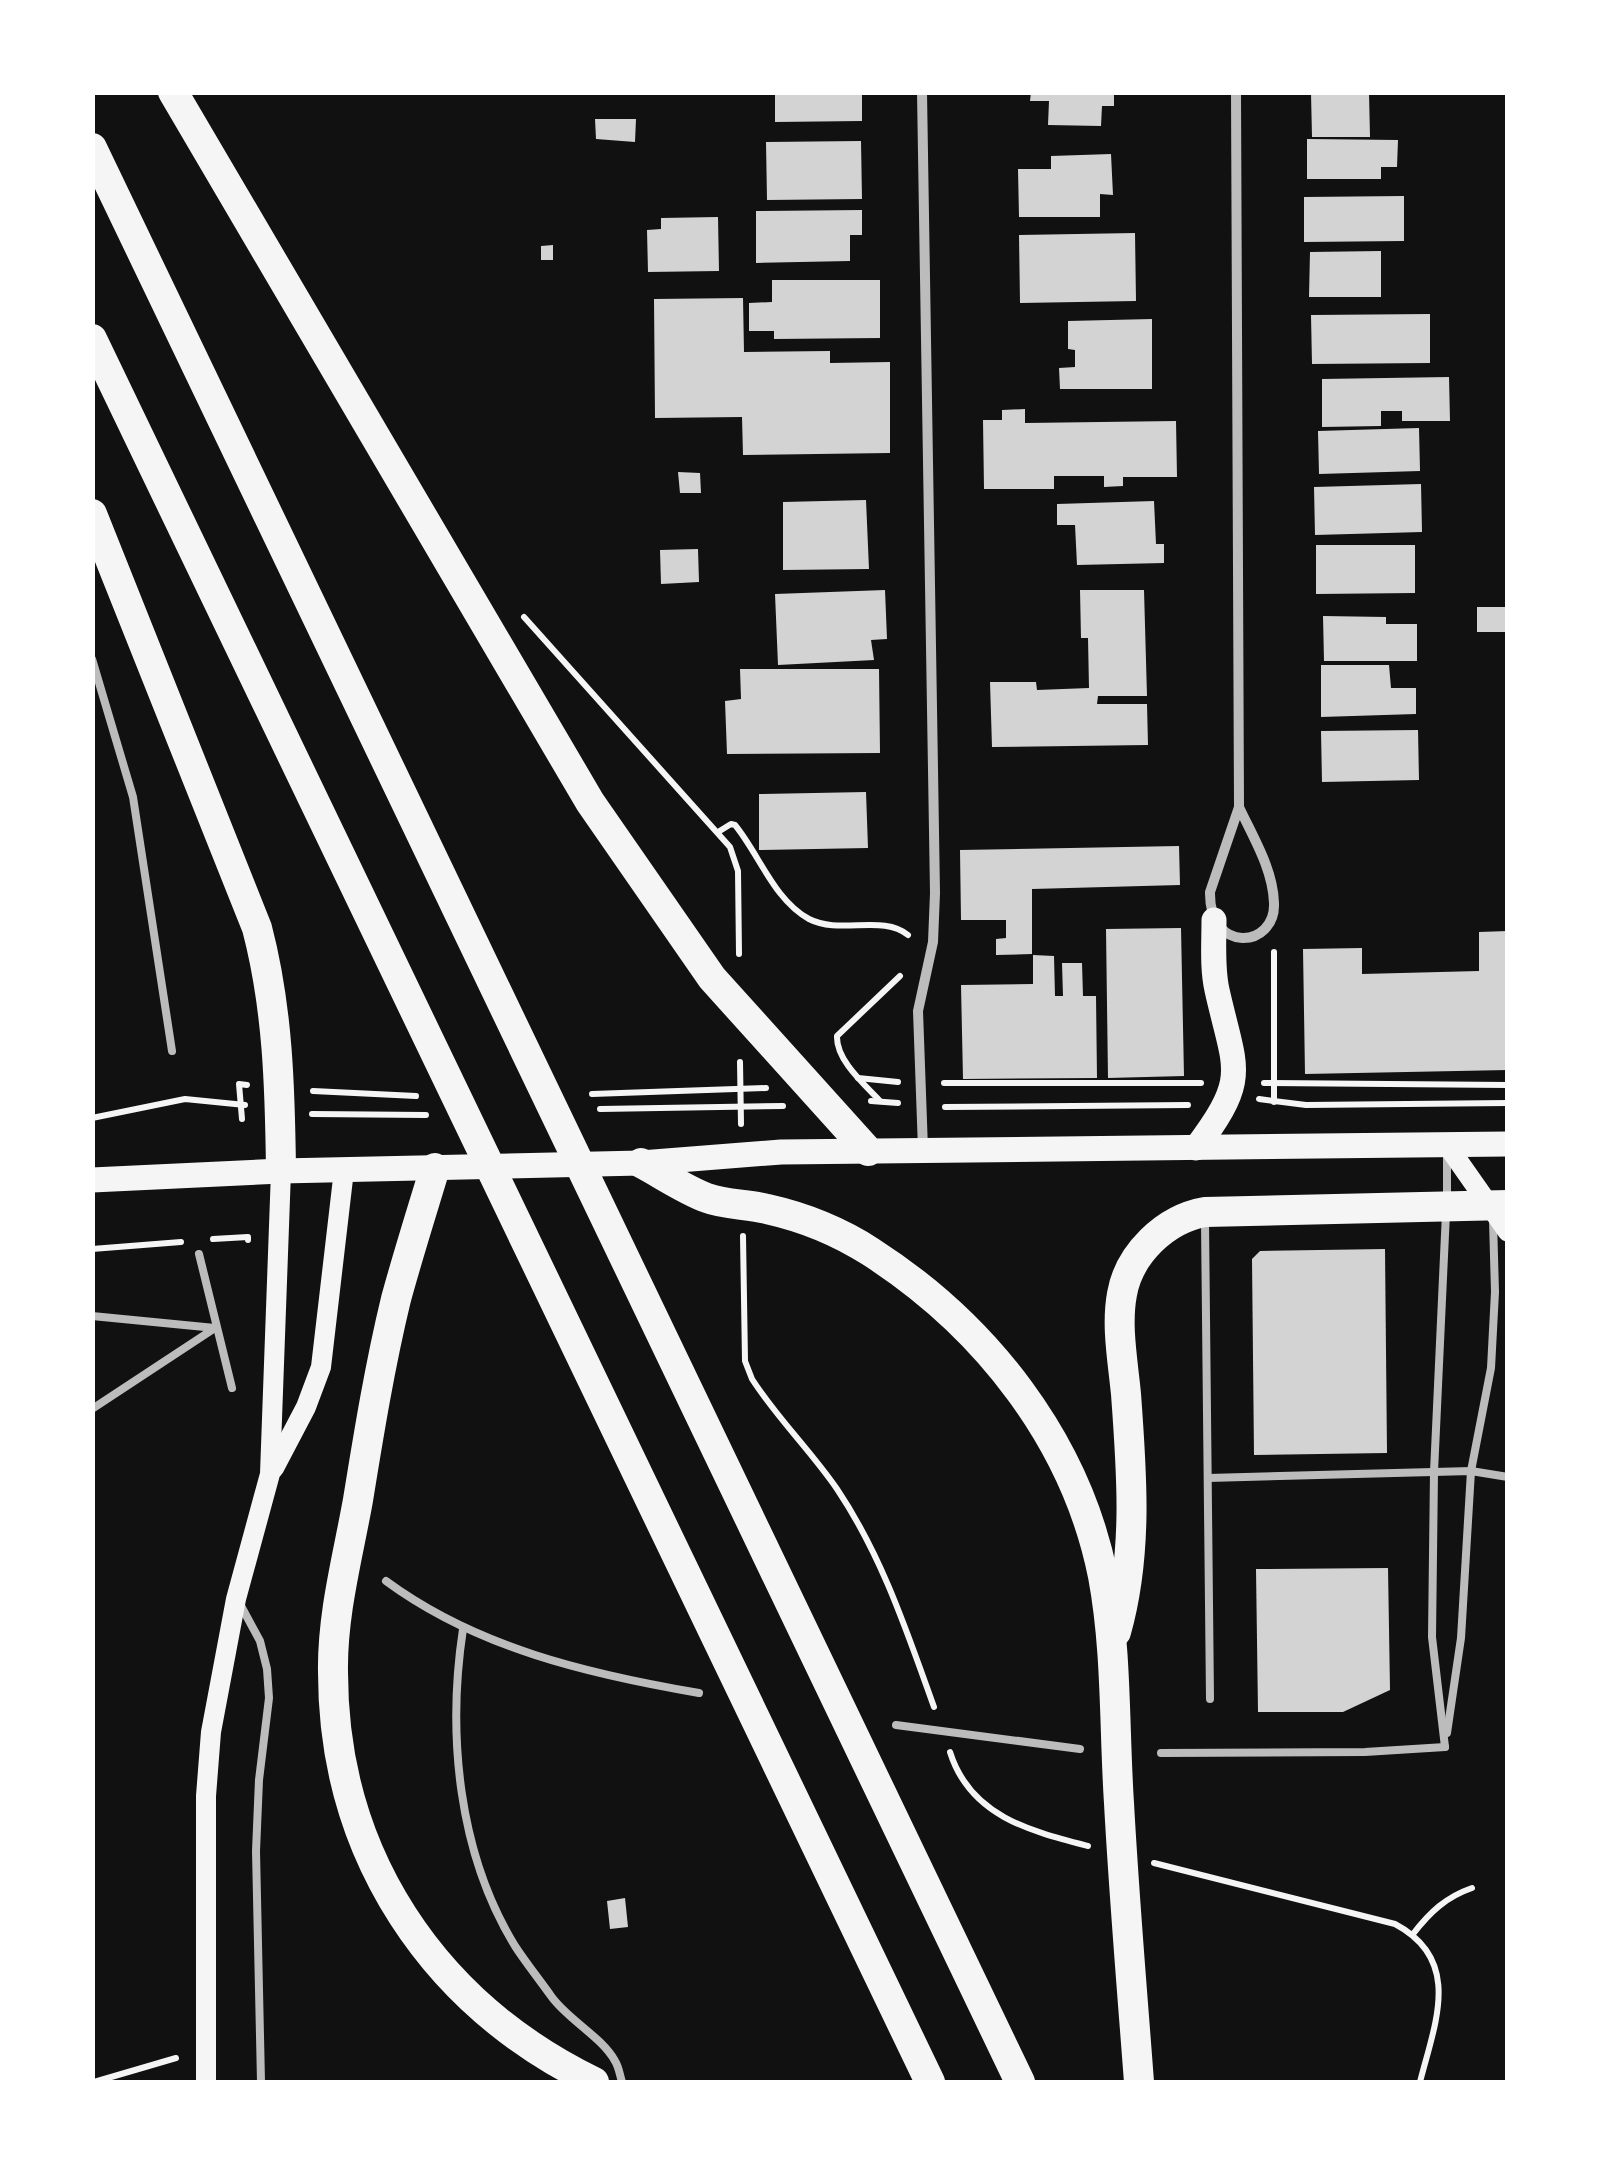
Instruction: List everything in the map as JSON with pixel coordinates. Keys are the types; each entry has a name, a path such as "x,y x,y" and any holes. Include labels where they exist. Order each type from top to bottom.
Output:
{"highway":[{"path":"173,92 590,802 712,978 868,1151"},
{"path":"92,148 1020,2082"},
{"path":"92,339 930,2082"},
{"path":"92,514 257,928 268,967 277,1036 280,1171"},
{"path":"640,1162 709,1199 790,1215 849,1240 940,1302 1006,1370 1035,1414 1084,1512 1102,1576 1116,1696 1118,1800 1139,2082"},
{"path":"435,1168 396,1299 338,1606 332,1668 337,1739 353,1812 387,1891 432,1957 483,2012 544,2056 594,2082"},
{"path":"1112,1646 1126,1598 1132,1548 1120,1313 1122,1290 1132,1264 1146,1246 1176,1222 1205,1212 1446,1208 1502,1214"}],"main road":[{"path":"1196,1148 1229,1098 1234,1058 1215,979 1214,920"},
{"path":"92,1180 640,1162 720,1154 1508,1144"},
{"path":"1447,1145 1502,1214"},
{"path":"270,1474 306,1407 321,1367 344,1170"},
{"path":"206,2074 206,1796 212,1732 236,1599 270,1474 280,1171"}],"street":[{"path":"922,92 935,892 933,942 918,1011 922,1150"},
{"path":"1236,92 1239,807 1210,892 1214,920 1223,932 1236,938 1250,938 1272,920 1275,906 1265,864 1239,807"}],"lane":[{"path":"92,659 136,813 172,1052"},
{"path":"1445,1747 1432,1636 1434,1472 1447,1145"},
{"path":"1205,1212 1210,1699"},
{"path":"1445,1747 1462,1638 1471,1472 1494,1341 1502,1214"},
{"path":"198,1254 232,1388"},
{"path":"92,1316 215,1328"},
{"path":"92,1410 215,1328"},
{"path":"1208,1478 1434,1472 1508,1477"},
{"path":"386,1581 434,1614 526,1654 699,1693"},
{"path":"236,1599 256,1630 269,1685 256,1850 261,2082"},
{"path":"463,1629 455,1680 455,1725 463,1802 483,1879 514,1944 556,2003 615,2059 622,2082"},
{"path":"896,1725 1080,1749"},
{"path":"1161,1753 1365,1752 1445,1747"}],"path":[{"path":"520,610 734,854 738,871 739,961"},
{"path":"718,832 731,824 738,829 787,900 809,919 842,926 896,926 908,934 908,947"},
{"path":"1274,1102 1275,906"},
{"path":"880,1101 838,1050 838,1036 902,973"},
{"path":"740,1061 742,1141"},
{"path":"848,1078 898,1082"},
{"path":"239,1084 242,1119"},
{"path":"592,1094 767,1088"},
{"path":"308,1090 416,1096"},
{"path":"856,1100 977,1108 1177,1107 1214,1098 1306,1105 1508,1103"},
{"path":"92,1118 185,1099 256,1107"},
{"path":"600,1110 788,1105"},
{"path":"308,1114 426,1115"},
{"path":"743,1221 745,1361 758,1390 835,1486 862,1530 897,1606"},
{"path":"212,1239 248,1237 248,1255"},
{"path":"92,1249 193,1241"},
{"path":"1413,1934 1436,1907 1454,1894 1472,1888"},
{"path":"1395,1924 1413,1934 1432,1958 1438,1976 1437,2014 1420,2082"},
{"path":"94,2082 176,2058"}],"building":[{"path":"775,92 862,92 862,121 775,122"},
{"path":"1031,92 1114,92 1114,106 1102,106 1101,126 1048,125 1049,101 1030,101"},
{"path":"1311,93 1369,93 1370,137 1312,137"},
{"path":"595,119 636,119 635,142 596,139"},
{"path":"1307,139 1398,140 1397,167 1381,167 1381,179 1307,179"},
{"path":"861,141 862,199 767,200 766,142"},
{"path":"1111,154 1113,195 1100,194 1100,217 1019,217 1018,169 1051,169 1051,156"},
{"path":"1404,196 1404,241 1304,242 1304,197"},
{"path":"862,210 862,235 850,235 850,261 756,263 756,211"},
{"path":"718,217 719,271 648,272 647,230 661,229 661,218"},
{"path":"1135,233 1136,301 1020,303 1019,235"},
{"path":"553,245 553,260 541,260 541,246"},
{"path":"1381,251 1381,297 1309,297 1310,252"},
{"path":"772,280 880,280 880,338 774,339 774,331 749,331 749,303 772,302"},
{"path":"743,298 744,352 830,351 830,363 890,362 890,453 743,455 742,417 655,418 654,299"},
{"path":"1430,314 1430,363 1312,364 1311,315"},
{"path":"1152,319 1152,389 1060,389 1059,368 1075,367 1075,350 1068,349 1068,321"},
{"path":"1449,377 1450,421 1402,421 1402,411 1381,411 1381,426 1322,427 1322,379"},
{"path":"1025,409 1025,423 1176,421 1177,477 1123,477 1123,486 1104,487 1104,476 1054,476 1054,489 984,489 983,420 1002,420 1002,410"},
{"path":"1419,428 1420,471 1319,474 1318,431"},
{"path":"678,472 700,473 701,493 680,493"},
{"path":"1421,484 1422,532 1315,535 1314,487"},
{"path":"866,500 869,569 783,570 783,502"},
{"path":"1154,501 1156,544 1164,544 1164,563 1077,565 1075,525 1057,525 1057,504"},
{"path":"1316,545 1415,545 1415,593 1316,594"},
{"path":"698,549 699,582 661,584 660,550"},
{"path":"885,590 887,639 871,640 874,660 778,665 775,594"},
{"path":"1080,590 1144,590 1147,696 1098,696 1097,704 1147,704 1148,745 992,747 990,682 1036,682 1037,690 1089,688 1088,638 1081,638"},
{"path":"1477,607 1508,607 1508,632 1477,632"},
{"path":"1323,616 1386,617 1386,624 1417,624 1417,661 1324,661"},
{"path":"1321,665 1389,665 1391,688 1416,688 1416,714 1321,717"},
{"path":"740,669 879,669 880,753 727,754 725,701 741,699"},
{"path":"1418,730 1419,780 1322,782 1321,731"},
{"path":"866,792 868,848 759,850 759,794"},
{"path":"1179,846 1180,885 1032,889 1032,954 996,955 996,939 1006,938 1006,920 961,920 960,850"},
{"path":"1181,928 1184,1076 1108,1078 1106,929"},
{"path":"1508,931 1508,1070 1305,1074 1303,949 1362,948 1362,974 1479,971 1479,932"},
{"path":"1033,955 1054,956 1055,996 1063,996 1062,963 1082,963 1083,996 1096,996 1097,1078 963,1079 961,985 1033,984"},
{"path":"1385,1249 1387,1453 1254,1455 1252,1259 1260,1251"},
{"path":"1388,1568 1390,1690 1343,1712 1258,1712 1256,1569"},
{"path":"625,1898 628,1927 610,1929 607,1901"}]}
